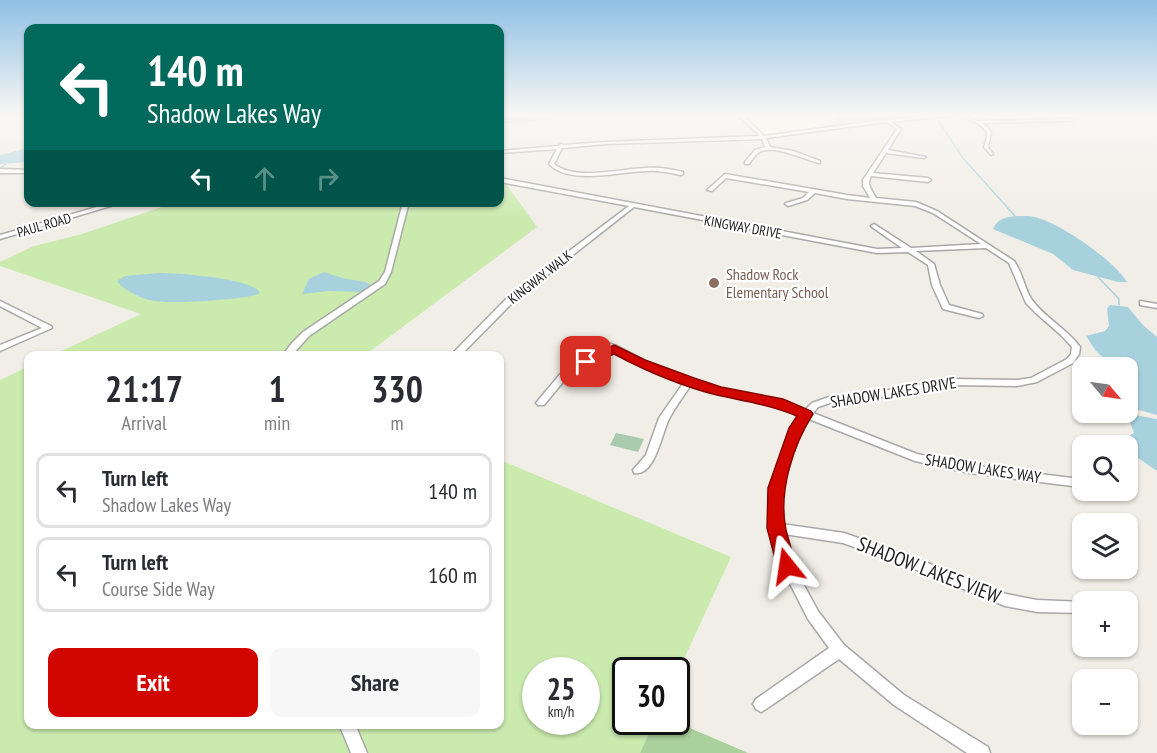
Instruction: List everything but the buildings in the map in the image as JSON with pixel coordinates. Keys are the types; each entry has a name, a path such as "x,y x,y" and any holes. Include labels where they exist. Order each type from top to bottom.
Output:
{"street":[{"path":"558,150 551,164 553,168 562,171 589,173 646,169 681,173"},
{"path":"747,163 760,150"},
{"path":"780,150 818,162"},
{"path":"988,150 991,154"},
{"path":"873,198 866,186 870,174 885,151 924,157"},
{"path":"0,171 24,172"},
{"path":"870,174 928,180"},
{"name":"SHADOW LAKES DRIVE","path":"710,190 725,176 847,197 902,201 924,207 1012,262 1021,276 1028,300 1066,333 1076,347 1075,354 1070,361 1034,380 1017,383 971,381 939,383 918,389 829,400 815,405 806,414"},
{"name":"KINGWAY DRIVE","path":"504,181 632,207 877,251 989,246"},
{"path":"788,204 806,199 814,191"},
{"name":"PAUL ROAD","path":"0,237 105,207"},
{"path":"289,351 314,329 382,282 387,273 405,207"},
{"name":"KINGWAY WALK","path":"459,351 507,302 563,258 598,236 632,207"},
{"path":"874,226 913,250 933,267 935,282 946,307 979,316"},
{"path":"0,303 48,328 0,348"},
{"path":"1143,303 1157,306"},
{"name":"SHADOW LAKES WAY","path":"591,340 614,348 640,363 689,381 718,391 778,403 915,457 969,470 1072,482"},
{"path":"541,403 565,374 614,348"},
{"path":"638,470 651,456 664,418 689,381"},
{"path":"806,414 796,428 776,488 776,528 787,566 813,615 839,650 899,700 982,753"},
{"name":"SHADOW LAKES VIEW","path":"776,528 844,538 1005,600 1037,606 1072,607"},
{"path":"761,704 839,650"},
{"path":"349,729 359,753"}],"green space":[{"path":"504,184 507,185 537,227 370,351 62,351 141,314 0,266 0,262 34,246 82,234 162,207 504,207"},
{"path":"24,369 24,729 504,729 504,462 731,557 685,657 612,657 612,735 648,735 640,753 0,753 0,380"},
{"path":"690,728 748,753 640,753 648,735 690,735"}],"shaded area":[{"path":"616,433 644,439 638,452 610,445"}],"water":[{"path":"24,150 24,162 0,164 0,155"},
{"path":"1013,216 1029,216 1068,232 1110,263 1127,282 1118,282 1073,270 1053,254 993,229 1003,219"},
{"path":"324,272 373,286 363,292 329,291 302,294 309,279"},
{"path":"159,273 230,280 254,288 260,293 225,299 162,302 134,294 117,281 125,276"},
{"path":"1110,305 1128,307 1157,337 1157,415 1138,410 1138,357 1102,357 1086,336 1105,331 1109,326 1107,309"},
{"path":"1138,416 1157,419 1157,471 1138,458 1138,435 1131,435 1134,433 1130,423 1138,423"}],"waterway":[{"path":"958,150 1015,216"},
{"path":"0,168 6,164"},
{"path":"1098,277 1119,299 1119,305"}],"place":[{"name":"Shadow Rock Elementary School","path":"714,283"}],"route":[{"path":"586,362 614,348 640,363 718,391 753,396 806,414 796,428 776,488 776,528 787,566"}]}
